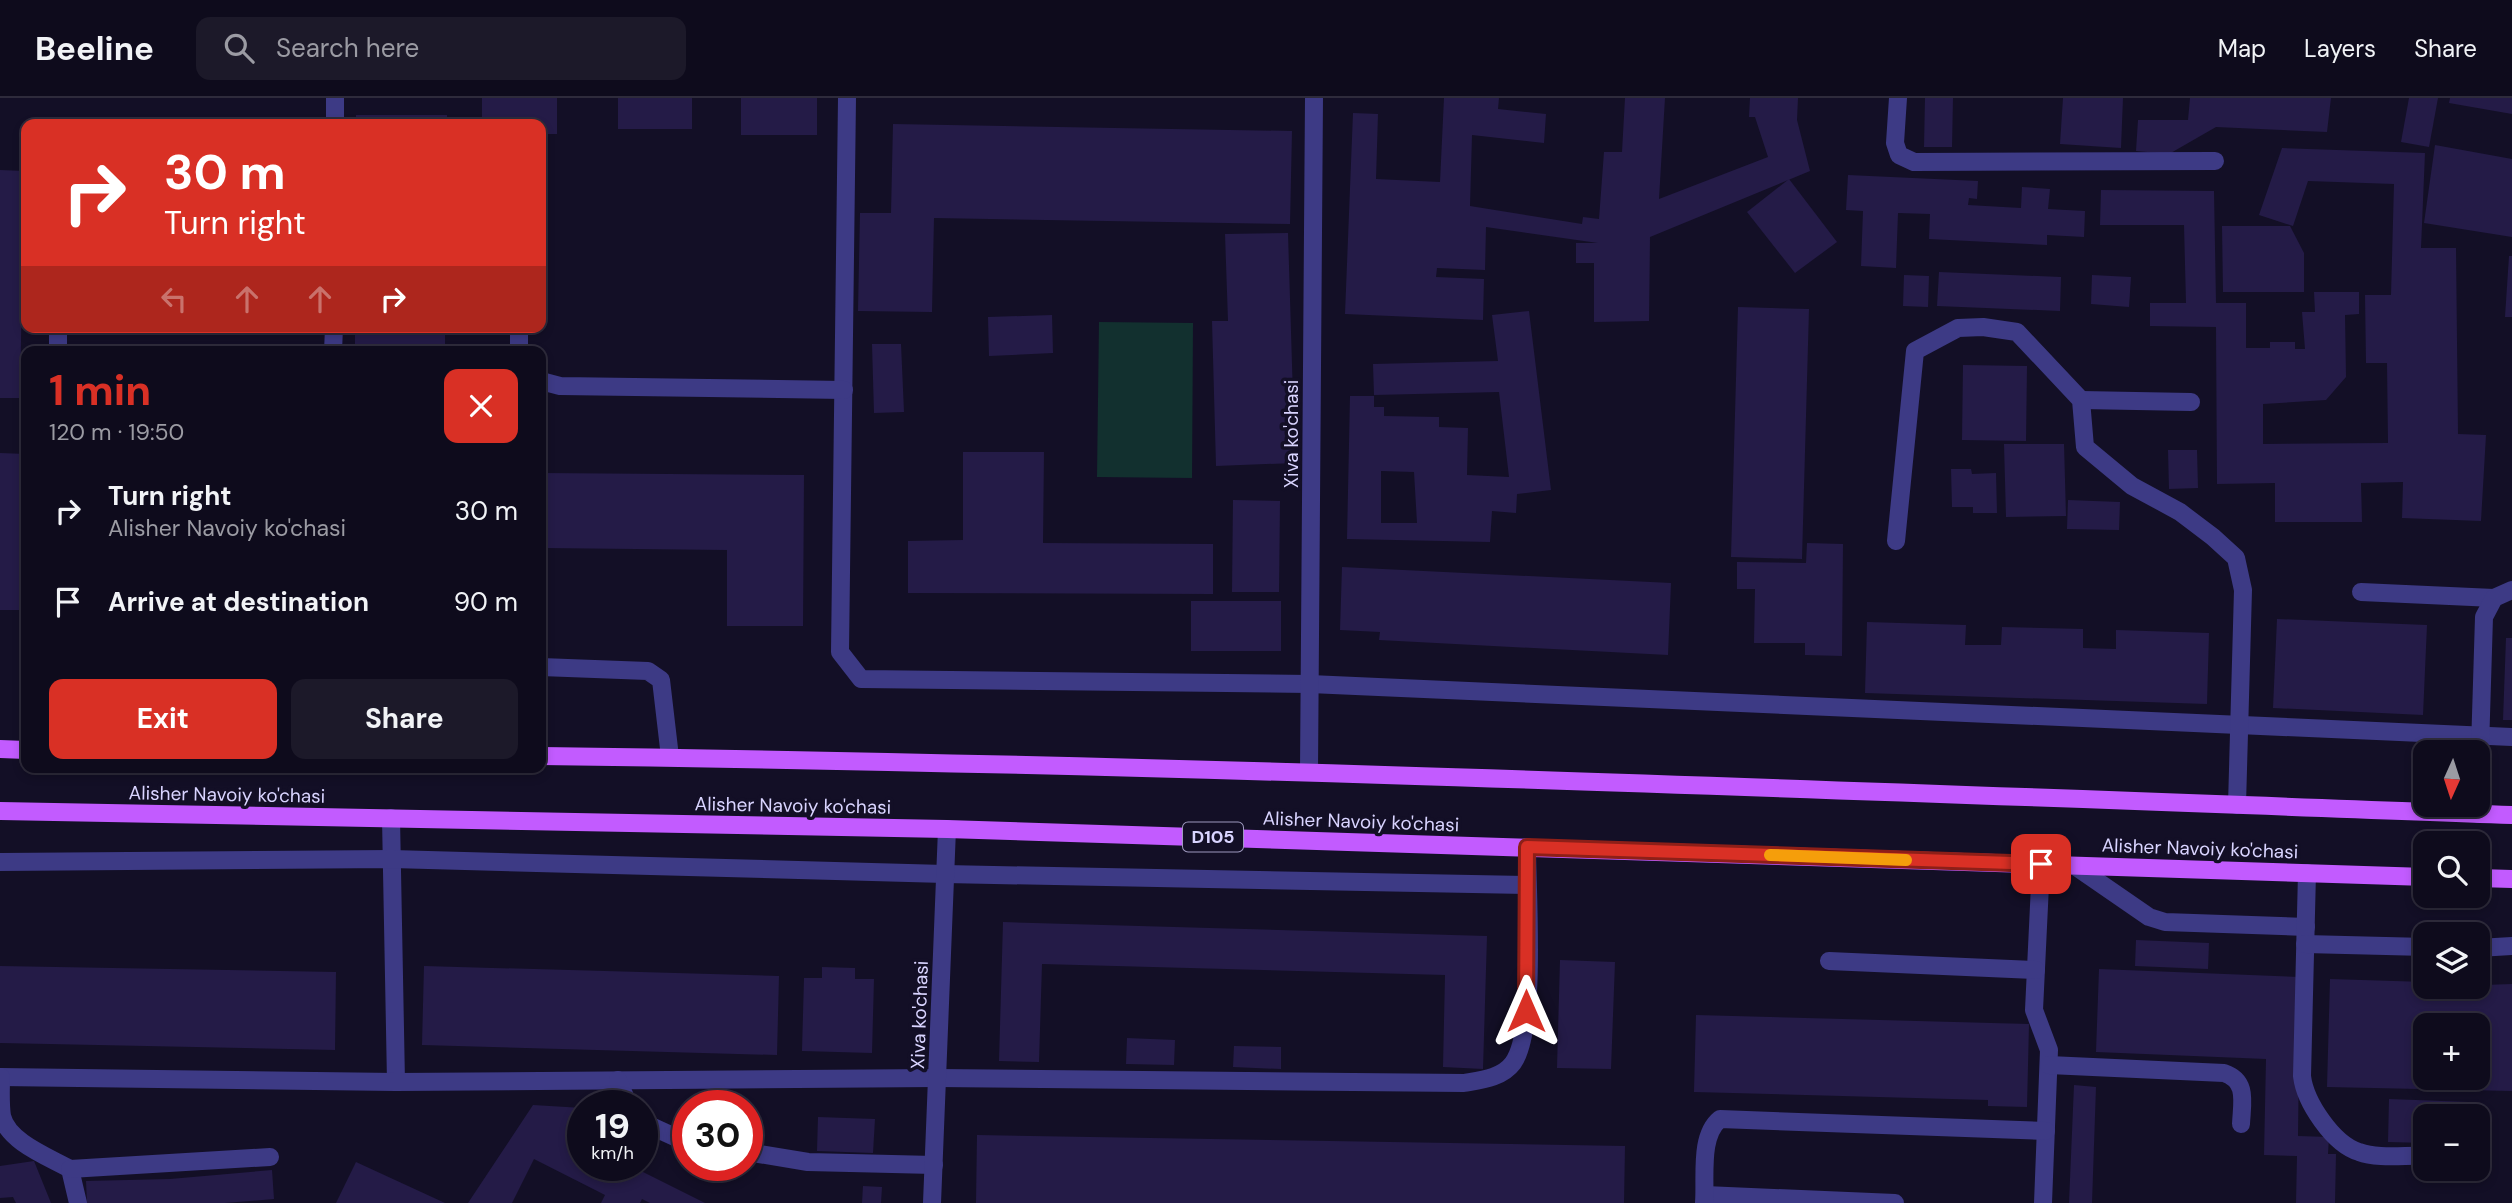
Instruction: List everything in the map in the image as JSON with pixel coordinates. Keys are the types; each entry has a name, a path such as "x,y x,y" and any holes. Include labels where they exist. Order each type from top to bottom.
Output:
{"main road":[{"path":"0,749 21,750"},
{"path":"546,756 1309,770 2413,812"},
{"name":"Alisher Navoiy ko'chasi","path":"0,811 947,829 2413,877"},
{"path":"2490,814 2512,815"},
{"path":"2490,878 2512,879"}],"street":[{"path":"335,98 335,119"},
{"path":"848,98 840,652 861,679 1310,684 2512,737"},
{"name":"Xiva ko'chasi","path":"1309,770 1314,98"},
{"path":"1898,98 1895,143 1899,155 1914,162 2215,161"},
{"path":"1896,541 1915,351 1958,328 1983,327 2017,332 2081,400 2085,447 2132,486 2180,512 2236,558 2243,590 2237,805"},
{"path":"546,382 560,386 844,390"},
{"path":"2081,400 2191,402"},
{"path":"2361,592 2494,598 2512,590"},
{"path":"2481,740 2484,617 2494,598"},
{"path":"546,667 648,671 661,680 670,758"},
{"path":"391,818 396,1082"},
{"name":"Xiva ko'chasi","path":"932,1203 947,829"},
{"path":"270,1157 70,1169 18,1138 8,1128 2,1118 0,1077 396,1082 937,1078 1464,1083 1495,1076 1512,1063 1521,1045 1526,1011 1527,847"},
{"path":"0,862 392,859 945,874 1527,885"},
{"path":"2041,864 2034,1010 2049,1050 2043,1203"},
{"path":"2075,866 2149,918 2165,922 2413,946"},
{"path":"2307,873 2302,1076 2308,1101 2344,1142 2360,1153 2413,1155"},
{"path":"2490,947 2512,946"},
{"path":"1829,961 2036,970"},
{"path":"2049,1065 2224,1073 2235,1076 2241,1084 2241,1124"},
{"path":"618,1080 622,1090"},
{"path":"1895,1203 1704,1199 1710,1128 1720,1119 2046,1131"},
{"path":"763,1154 808,1161 934,1165"},
{"path":"70,1169 78,1203"}],"green space":[{"path":"1099,322 1193,323 1192,478 1097,477"}],"building":[{"path":"482,98 557,98 557,134 546,134 546,119 482,119"},
{"path":"618,98 692,98 692,129 618,129"},
{"path":"741,98 817,98 817,135 741,135"},
{"path":"1444,98 1499,98 1498,109 1546,114 1544,143 1472,135 1470,206 1582,224 1583,217 1599,219 1604,152 1622,152 1625,98 1665,98 1659,199 1768,157 1755,117 1749,117 1750,98 1798,98 1797,120 1810,171 1650,237 1649,321 1594,322 1594,263 1576,263 1576,243 1598,243 1486,227 1485,270 1437,268 1436,277 1484,279 1483,320 1345,314 1353,113 1378,114 1376,179 1440,182"},
{"path":"1925,98 1953,98 1952,147 1924,147"},
{"path":"2063,98 2123,98 2121,148 2060,144"},
{"path":"2190,98 2331,98 2327,132 2216,127 2169,154 2136,151 2138,120 2188,120"},
{"path":"2409,98 2438,98 2429,147 2401,142"},
{"path":"2450,98 2512,98 2512,114 2449,103"},
{"path":"356,115 447,115 447,119 356,119"},
{"path":"893,124 1292,131 1290,224 934,218 932,312 858,311 860,213 891,213"},
{"path":"2435,145 2512,159 2512,237 2424,223"},
{"path":"2282,148 2425,153 2421,248 2456,248 2458,434 2486,435 2481,521 2402,518 2403,482 2361,483 2362,522 2275,522 2275,483 2217,484 2216,327 2150,326 2150,303 2186,303 2184,225 2100,225 2101,190 2214,191 2216,303 2246,303 2246,348 2270,348 2270,342 2295,342 2295,349 2305,349 2302,312 2315,312 2314,292 2359,292 2359,314 2345,315 2346,377 2326,400 2263,404 2263,444 2388,443 2387,363 2366,363 2365,295 2391,295 2394,184 2308,181 2293,226 2259,215"},
{"path":"0,170 21,171 20,398 0,398"},
{"path":"1848,175 1978,181 1977,199 1969,198 1968,205 2021,208 2022,187 2050,189 2048,209 2085,211 2084,237 2047,235 2047,245 1929,239 1930,214 1898,213 1896,268 1861,266 1863,211 1846,210"},
{"path":"1789,179 1837,242 1795,273 1747,212"},
{"path":"2222,226 2290,226 2304,253 2304,292 2223,292"},
{"path":"1288,233 1295,463 1216,466 1212,321 1228,321 1225,234"},
{"path":"2509,256 2512,256 2512,317 2505,317"},
{"path":"1939,272 2061,277 2060,311 1937,306"},
{"path":"1904,275 1929,276 1928,307 1903,306"},
{"path":"2092,275 2131,277 2129,307 2091,304"},
{"path":"1738,307 1809,309 1802,559 1731,557"},
{"path":"1529,311 1551,490 1517,494 1516,513 1492,511 1490,542 1347,539 1350,396 1374,396 1374,407 1384,407 1384,416 1439,417 1439,427 1468,428 1467,475 1509,477 1499,392 1374,395 1373,364 1498,361 1492,315","holes":["1381,471 1414,472 1417,523 1381,523"]},
{"path":"1052,315 1053,353 989,356 988,317"},
{"path":"355,333 445,333 445,346 355,346"},
{"path":"872,344 901,344 904,412 874,413"},
{"path":"1963,365 2027,366 2026,441 1962,440"},
{"path":"2004,444 2064,444 2066,516 2006,517"},
{"path":"2168,450 2197,450 2198,488 2169,489"},
{"path":"963,452 1044,452 1043,543 1213,544 1213,594 908,593 908,541 963,540"},
{"path":"0,453 21,454 21,610 0,610"},
{"path":"1951,469 1971,469 1972,474 1996,473 1997,513 1973,513 1973,507 1952,507"},
{"path":"546,473 804,475 803,626 727,626 727,550 546,548"},
{"path":"1233,500 1280,501 1279,592 1232,592"},
{"path":"2068,500 2120,502 2119,530 2067,529"},
{"path":"1807,543 1843,544 1842,656 1805,655 1805,643 1754,643 1755,589 1737,589 1737,562 1806,563"},
{"path":"1342,567 1671,583 1668,655 1379,640 1380,632 1340,630"},
{"path":"1191,601 1281,601 1281,651 1191,651"},
{"path":"2277,619 2427,625 2423,715 2273,708"},
{"path":"1867,622 1966,625 1965,645 2001,645 2002,627 2083,629 2083,648 2116,649 2116,630 2209,633 2207,704 1865,693"},
{"path":"2506,638 2512,638 2512,720 2503,720"},
{"path":"1003,922 1487,936 1483,1069 1443,1067 1445,975 1042,964 1039,1062 999,1061"},
{"path":"2136,940 2209,943 2208,969 2135,966"},
{"path":"1560,960 1615,962 1611,1069 1557,1068"},
{"path":"0,966 336,972 335,1050 0,1043"},
{"path":"424,966 779,976 777,1055 422,1045"},
{"path":"822,967 855,968 855,979 874,979 872,1053 802,1051 804,978 822,978"},
{"path":"2099,969 2300,977 2298,1136 2329,1137 2328,1154 2336,1154 2335,1203 2296,1203 2297,1156 2264,1155 2266,1059 2096,1052"},
{"path":"2330,979 2413,982 2413,999 2490,999 2490,985 2512,984 2512,1091 2466,1090 2490,1090 2490,1013 2413,1013 2413,1089 2327,1087"},
{"path":"1696,1015 2029,1024 2027,1107 1988,1106 1988,1100 1694,1092"},
{"path":"1127,1038 1175,1040 1174,1065 1126,1064"},
{"path":"1234,1046 1281,1047 1281,1069 1233,1067"},
{"path":"2074,1085 2096,1087 2092,1203 2069,1203"},
{"path":"2389,1099 2469,1102 2413,1104 2413,1143 2388,1142"},
{"path":"533,1105 567,1107 567,1176 534,1159 512,1203 468,1203"},
{"path":"818,1117 875,1119 873,1153 817,1151"},
{"path":"977,1135 1625,1146 1624,1203 976,1203"},
{"path":"34,1161 51,1203 16,1203 13,1197 0,1198 0,1166"},
{"path":"356,1162 445,1203 336,1203"},
{"path":"272,1170 274,1199 225,1203 87,1203 86,1181 170,1179"},
{"path":"658,1180 705,1203 650,1203 642,1199 640,1203 601,1203 605,1195 577,1181"},
{"path":"863,1186 882,1187 881,1203 862,1203"}],"slow traffic":[{"path":"1770,855 1906,860"}],"route":[{"path":"1526,1011 1527,847 2041,864"}]}
